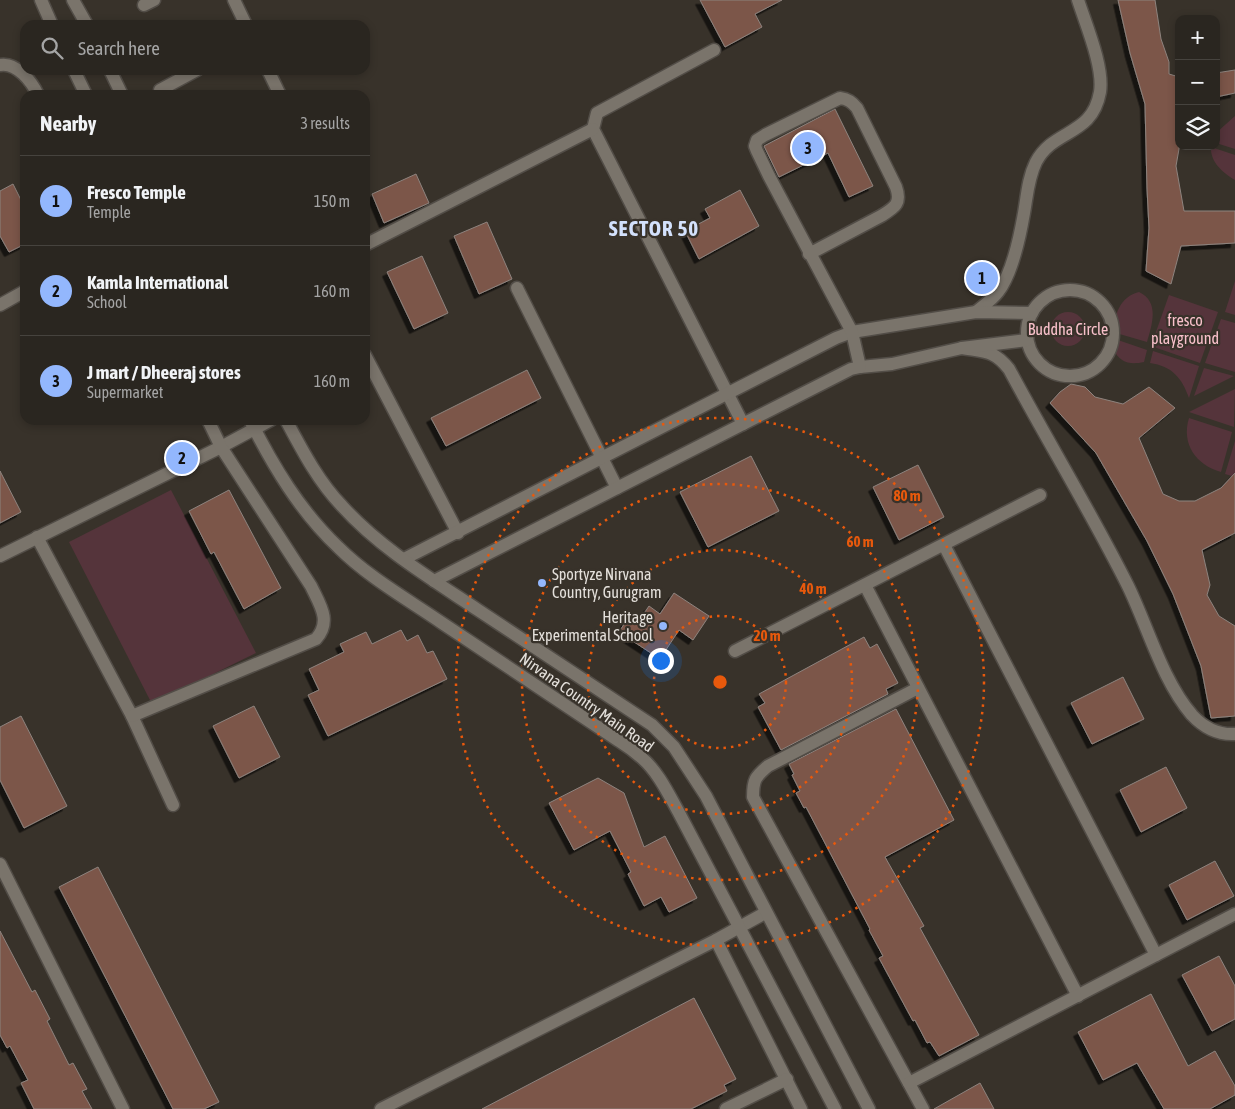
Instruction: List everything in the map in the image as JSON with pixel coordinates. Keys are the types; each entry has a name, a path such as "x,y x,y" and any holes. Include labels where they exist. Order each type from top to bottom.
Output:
{"street":[{"path":"41,0 50,20"},
{"path":"73,0 84,20"},
{"path":"234,0 244,20"},
{"path":"976,312 997,293 1008,276 1024,216 1029,181 1037,160 1051,144 1086,122 1095,111 1100,91 1100,73 1078,0"},
{"path":"714,50 597,113 593,129 742,424"},
{"path":"0,65 4,64 20,72"},
{"path":"26,75 35,90"},
{"path":"76,75 84,90"},
{"path":"112,75 120,90"},
{"path":"160,90 187,75"},
{"path":"270,75 278,90"},
{"path":"810,254 892,210 898,201 899,195 896,187 857,108 846,99 840,98 765,135 757,140 755,146 810,254 852,332 860,367"},
{"path":"370,242 593,129"},
{"path":"517,288 617,488"},
{"path":"1070,290 1088,294 1102,304 1110,318 1113,335 1109,351 1099,365 1085,374 1068,376 1052,372 1038,362 1029,348 1027,340 1032,313 1041,301 1055,292 1070,290"},
{"path":"0,305 20,294"},
{"path":"404,559 836,338 852,332 976,312 1032,313"},
{"path":"434,581 851,369 892,364 962,348 1027,340"},
{"path":"962,348 991,353 1001,359 1009,369 1100,530 1140,611 1169,681 1191,713 1204,727 1223,734 1235,734"},
{"path":"370,365 458,533"},
{"path":"132,716 316,639 322,632 325,623 321,606 311,586 221,447 213,425"},
{"path":"0,556 221,447 251,425"},
{"name":"Nirvana Country Main Road","path":"253,425 272,461 301,506 322,532 356,564 398,594 619,740 642,758 660,780 678,811 835,1109"},
{"name":"Nirvana Country Main Road","path":"289,425 310,463 340,505 376,539 434,581 652,725 662,734 686,763 706,796 869,1109"},
{"path":"735,651 1040,496"},
{"path":"37,537 132,716 173,805"},
{"path":"944,545 1156,955"},
{"path":"865,585 1078,996"},
{"path":"918,688 768,766 758,775 753,783 753,797 923,1109"},
{"path":"0,864 123,1109"},
{"path":"381,1109 766,913"},
{"path":"909,1083 1235,914"},
{"path":"716,940 801,1109"},
{"path":"726,1109 787,1079"}],"green space":[{"path":"1235,116 1235,149 1220,144 1220,129"},
{"path":"1211,150 1220,150 1235,155 1235,180 1218,166"},
{"path":"1235,281 1235,315 1225,312"},
{"path":"1139,292 1146,296 1150,302 1153,314 1147,342 1116,333 1115,327 1115,320 1123,302"},
{"name":"fresco playground","path":"1169,295 1218,312 1200,363 1151,346"},
{"name":"Buddha Circle","path":"1068,312 1075,313 1080,317 1084,322 1084,336 1080,341 1075,345 1068,346 1061,345 1056,341 1052,336 1051,329 1052,322 1056,317 1061,313"},
{"path":"1221,319 1235,323 1235,372 1205,363"},
{"path":"1115,339 1147,350 1144,362 1130,363 1122,360 1113,349"},
{"path":"1153,351 1199,366 1189,398 1175,374 1164,367 1150,363"},
{"path":"1204,368 1234,376 1194,396"},
{"path":"1235,389 1234,427 1189,412"},
{"path":"1189,418 1232,432 1221,472 1204,464 1193,452 1187,436"},
{"path":"1235,441 1235,477 1225,474"},
{"path":"171,490 256,653 152,704 69,542"}],"building":[{"path":"700,0 782,0 755,14 762,27 725,47"},
{"path":"1118,0 1155,0 1161,39 1169,62 1169,74 1175,76 1175,150 1179,150 1176,166 1184,211 1235,211 1235,243 1181,246 1171,284 1146,271 1149,228 1145,104 1130,53"},
{"path":"1235,70 1235,93 1220,96 1220,72"},
{"path":"835,109 873,186 849,197 828,153 779,177 764,146"},
{"path":"416,174 429,203 384,223 372,194"},
{"path":"13,184 20,198 20,246 9,252 0,236 0,191"},
{"path":"740,190 759,226 699,259 685,231 710,218 705,209"},
{"path":"487,222 512,279 479,294 454,236"},
{"path":"422,256 448,313 414,329 387,272"},
{"path":"527,370 541,398 446,446 431,418"},
{"path":"1071,384 1085,387 1095,397 1123,404 1149,387 1175,408 1139,438 1163,494 1179,501 1195,501 1221,488 1235,473 1235,533 1202,550 1210,585 1207,595 1219,616 1235,626 1235,716 1211,718 1201,666 1173,594 1147,541 1096,453 1050,403"},
{"path":"751,456 779,511 708,547 680,492"},
{"path":"918,465 944,517 899,540 873,487"},
{"path":"0,471 21,512 0,523"},
{"path":"229,490 281,588 244,609 214,552 211,554 189,511"},
{"name":"Heritage Experimental School","path":"674,593 709,616 693,640 679,630 660,659 619,632 630,615 639,621 649,606 660,614"},
{"path":"401,630 407,641 418,635 427,653 433,651 447,679 328,736 308,695 319,690 309,669 344,652 340,644 366,632 372,644"},
{"path":"864,637 870,648 877,644 898,683 886,689 888,694 781,750 758,707 765,703 759,694"},
{"path":"1123,677 1144,719 1092,744 1071,703"},
{"path":"254,706 280,757 239,778 213,726"},
{"path":"896,709 954,820 885,857 924,926 920,928 979,1035 939,1056 930,1042 927,1043 915,1020 913,1021 879,958 883,956 870,929 806,807 804,808 796,793 800,791 789,764"},
{"path":"21,716 67,806 24,828 0,780 0,727"},
{"path":"1166,767 1187,808 1141,832 1120,790"},
{"path":"598,778 624,793 644,847 665,836 697,898 669,912 661,897 644,906 628,874 631,872 610,831 574,850 549,803"},
{"path":"1215,861 1234,896 1187,920 1169,885"},
{"path":"98,867 219,1102 204,1109 173,1109 59,887"},
{"path":"0,931 32,992 35,990 50,1019 47,1021 69,1065 73,1063 87,1089 82,1091 92,1109 34,1109 21,1083 28,1080 10,1046 7,1048 0,1035"},
{"path":"1219,956 1235,986 1235,1019 1212,1031 1182,975"},
{"path":"1151,994 1188,1066 1215,1051 1235,1086 1235,1095 1210,1109 1164,1109 1137,1063 1103,1080 1078,1032"},
{"path":"694,998 736,1079 724,1085 727,1091 691,1109 482,1109"},
{"path":"980,1083 994,1109 934,1109"}],"place":[{"name":"J mart / Dheeraj stores","path":"808,148"},
{"name":"Fresco Temple","path":"982,278"},
{"name":"Kamla International","path":"182,458"},
{"name":"Sportyze Nirvana Country, Gurugram","path":"542,583"},
{"name":"Heritage Experimental School","path":"663,626"}],"district":[{"name":"SECTOR 50","path":"654,228"}]}
